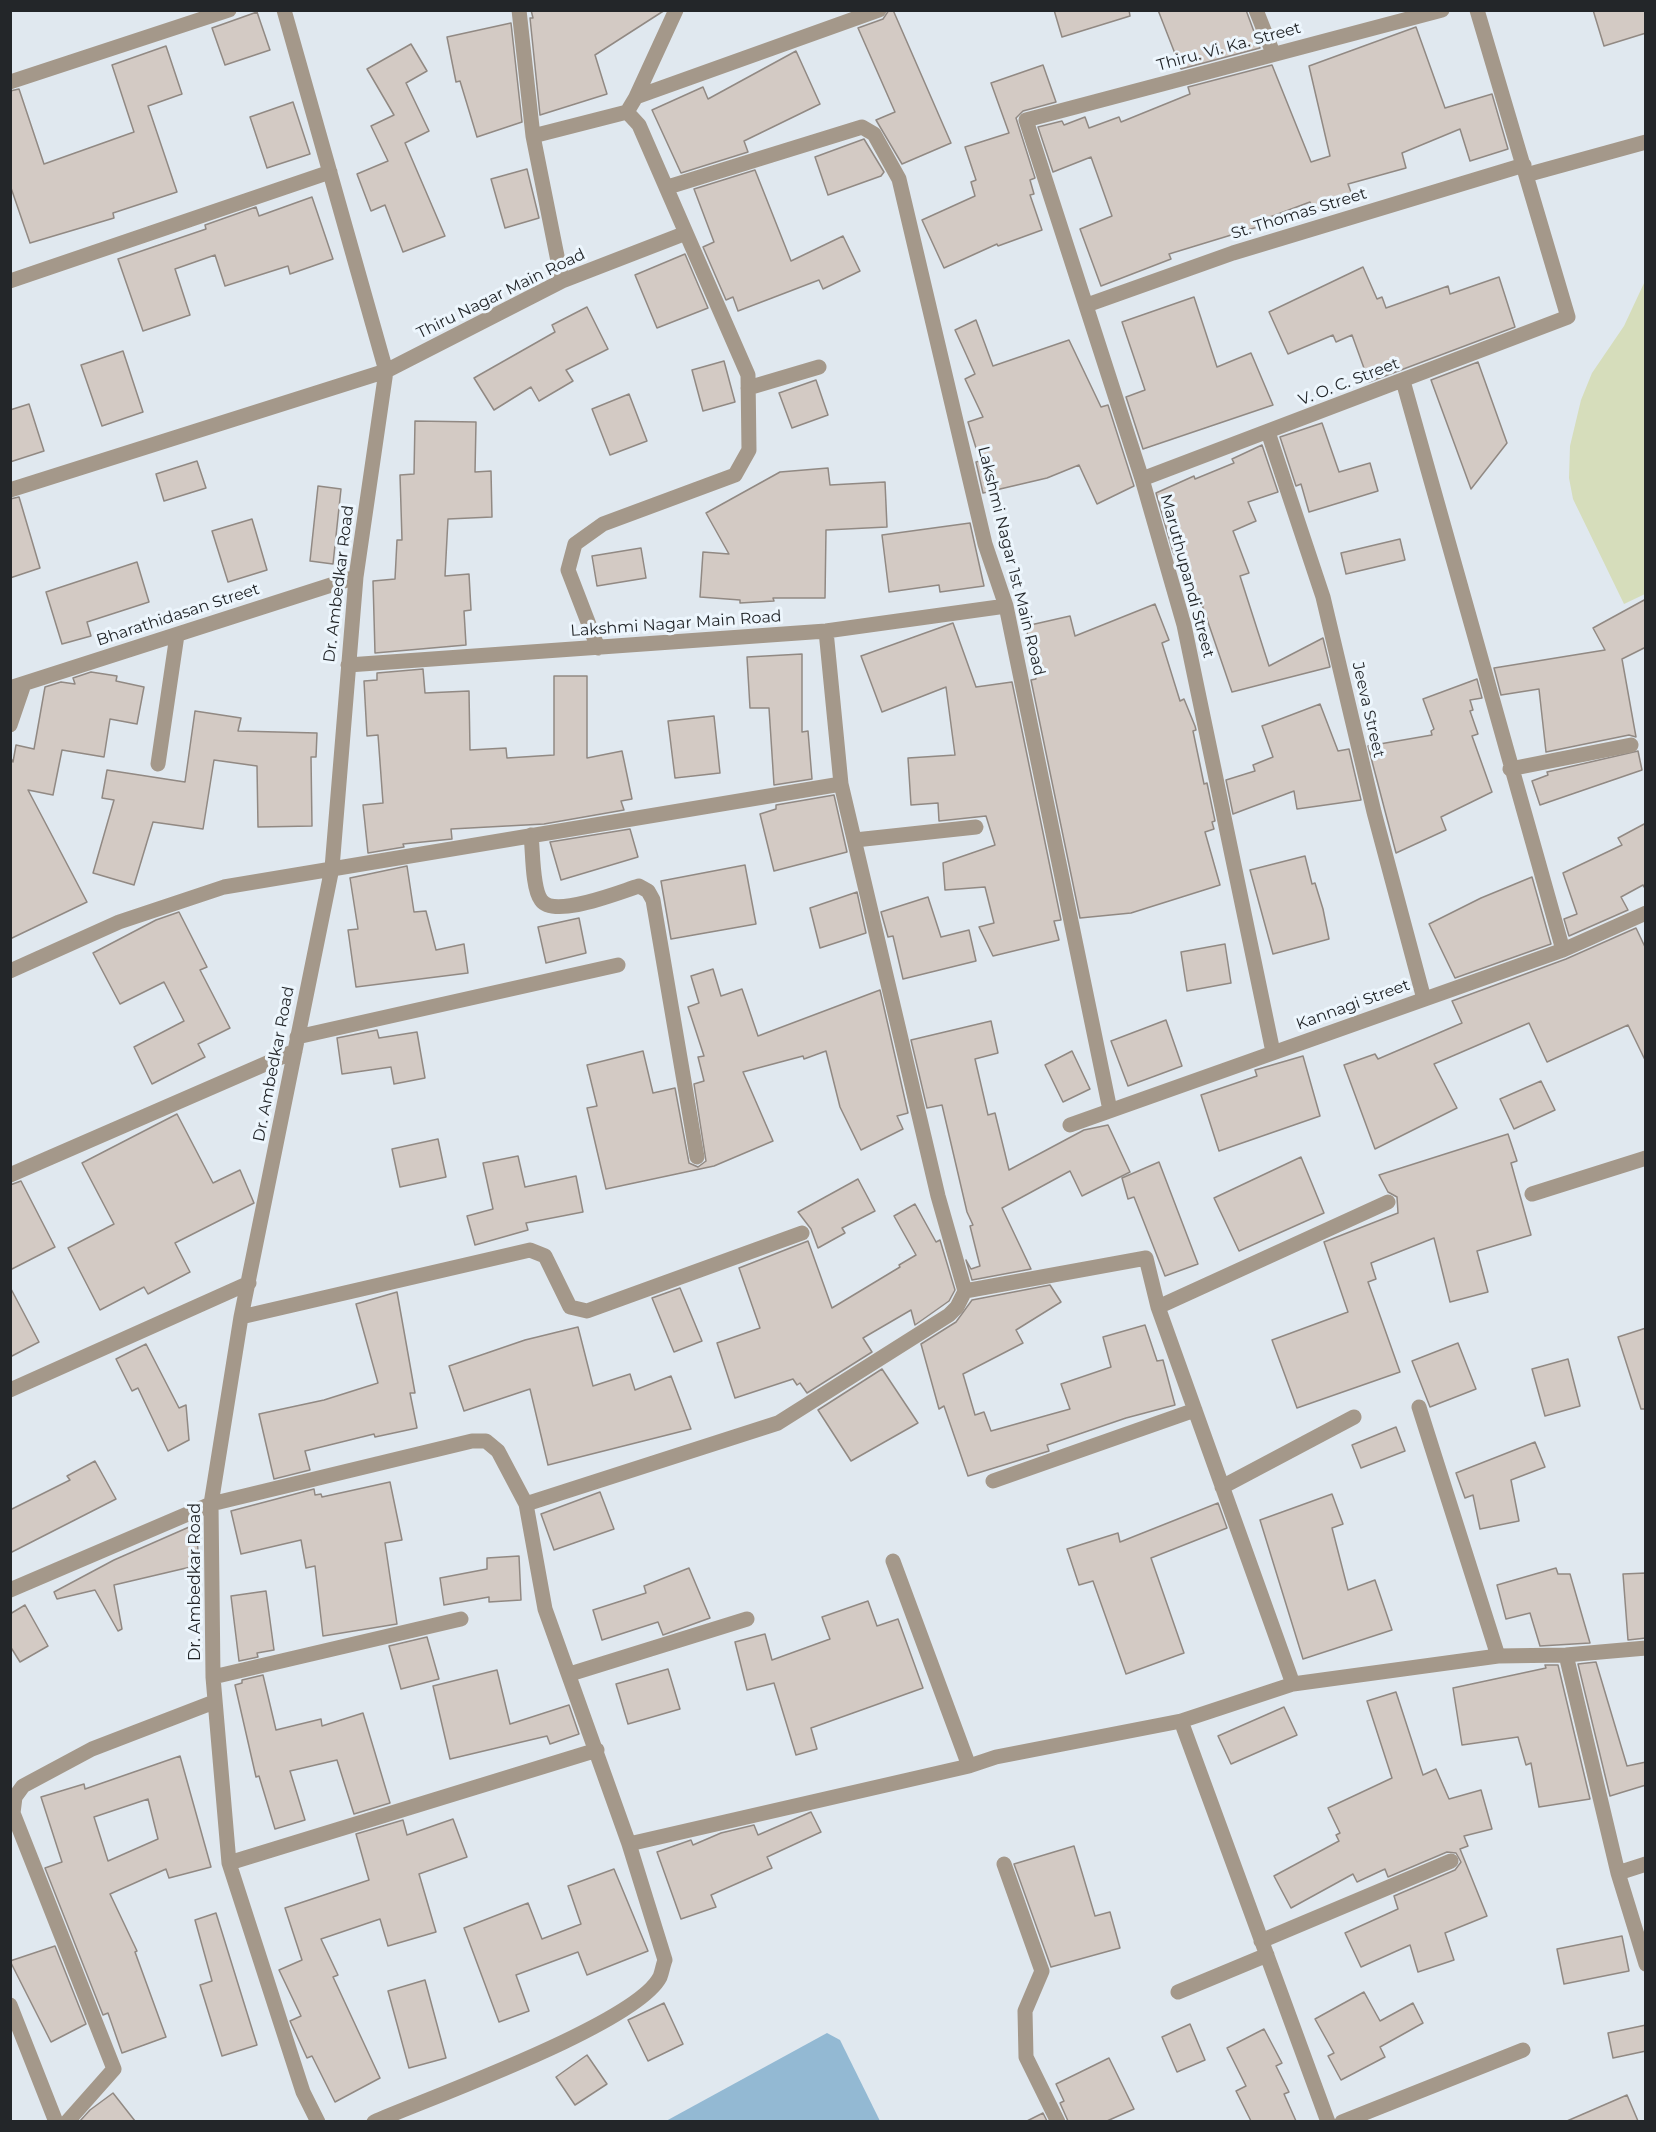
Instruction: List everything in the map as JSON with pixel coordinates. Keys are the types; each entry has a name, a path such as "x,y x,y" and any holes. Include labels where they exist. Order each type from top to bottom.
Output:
{"street":[{"path":"10,82 229,10"},
{"name":"Dr. Ambedkar Road","path":"284,10 386,371 356,577 332,868 241,1317 211,1504 213,1677 230,1863 303,2092 318,2121"},
{"path":"519,10 533,136 562,281"},
{"path":"533,136 627,112 676,10"},
{"path":"636,97 879,10"},
{"path":"1256,10 1273,53"},
{"name":"Thiru. Vi. Ka. Street","path":"1026,120 1443,10"},
{"path":"1478,10 1525,170"},
{"path":"598,648 568,570 574,544 603,524 735,475 748,450 748,375 668,187 639,125 627,112"},
{"name":"Maruthupandi Street","path":"1026,120 1088,305 1184,625 1273,1052"},
{"name":"Lakshmi Nagar 1st Main Road","path":"668,187 862,127 874,134 899,179 986,544 1006,606 1110,1110"},
{"name":"St. Thomas Street","path":"1088,305 1233,253 1525,170 1646,142"},
{"name":"V. O. C. Street","path":"1142,479 1568,317 1525,170"},
{"path":"10,281 330,172"},
{"name":"Thiru Nagar Main Road","path":"10,490 386,371 562,281 686,233"},
{"path":"748,388 819,367"},
{"path":"1403,381 1510,769 1563,950"},
{"name":"Jeeva Street","path":"1268,432 1323,597 1374,812 1424,999"},
{"name":"Bharathidasan Street","path":"17,686 356,577"},
{"name":"Lakshmi Nagar Main Road","path":"348,665 826,631 1006,606"},
{"path":"526,1504 778,1423 949,1315 957,1307 965,1291 938,1196 841,784 826,631"},
{"path":"158,764 177,635"},
{"path":"10,725 17,686"},
{"path":"1510,769 1630,745"},
{"path":"10,971 119,922 224,887 841,784"},
{"path":"855,840 976,827"},
{"path":"531,835 536,886 540,899 548,907 562,909 639,886 648,891 653,900 697,1157"},
{"name":"Kannagi Street","path":"1070,1125 1563,950 1646,913"},
{"path":"10,1175 296,1044 618,965"},
{"path":"1532,1194 1646,1158"},
{"path":"1158,1307 1388,1202"},
{"path":"241,1317 530,1250 545,1256 570,1307 587,1311 801,1233"},
{"path":"965,1291 1146,1258 1158,1307 1293,1684"},
{"path":"10,1390 249,1283"},
{"path":"1419,1407 1498,1656"},
{"path":"993,1481 1195,1410"},
{"path":"1222,1487 1354,1417"},
{"path":"10,1590 211,1504 472,1441 486,1441 498,1451 526,1504 545,1609 597,1750 665,1960 659,1979 641,1996 588,2032 374,2121"},
{"path":"893,1561 969,1766"},
{"path":"570,1674 747,1618"},
{"path":"213,1677 461,1619"},
{"path":"629,1844 969,1766 996,1757 1181,1721 1293,1684 1498,1656 1566,1655 1646,1648"},
{"path":"1566,1655 1618,1873 1646,1964"},
{"path":"66,2121 114,2068 13,1813 15,1797 23,1786 92,1749 214,1702"},
{"path":"1181,1721 1328,2121"},
{"path":"230,1863 597,1750"},
{"path":"1178,1992 1264,1948 1451,1861"},
{"path":"1004,1864 1042,1971 1025,2011 1026,2057 1058,2121"},
{"path":"1618,1873 1646,1864"},
{"path":"10,2005 57,2121"},
{"path":"1342,2121 1523,2050"}],"green space":[{"path":"1645,281 1645,594 1624,604 1573,499 1569,478 1570,446 1581,400 1592,373 1624,326"}],"water":[{"path":"827,2033 840,2040 880,2121 666,2121"}],"building":[{"path":"531,10 665,10 595,55 607,94 540,115"},
{"path":"889,10 893,10 951,143 902,164 876,120 895,112 858,28 883,19"},
{"path":"1054,10 1129,10 1130,16 1062,37"},
{"path":"1158,10 1246,10 1260,48 1181,69"},
{"path":"1593,10 1646,10 1646,33 1604,46"},
{"path":"257,12 270,50 225,65 212,28"},
{"path":"511,23 522,122 477,137 460,81 456,82 447,37"},
{"path":"1416,27 1445,108 1492,94 1508,149 1470,161 1460,129 1402,153 1406,168 1348,184 1353,198 1314,212 1310,202 1262,220 1264,225 1169,254 1171,259 1101,286 1080,229 1112,216 1091,157 1053,172 1038,127 1062,121 1064,125 1085,117 1089,128 1119,117 1121,122 1190,94 1188,87 1272,65 1311,162 1330,156 1309,66"},
{"path":"411,44 427,71 406,83 429,131 405,143 445,236 403,252 385,205 371,211 357,174 388,161 371,126 394,115 367,69"},
{"path":"166,46 182,94 148,106 177,192 113,213 114,218 30,243 10,185 10,91 19,89 44,164 134,132 112,65"},
{"path":"796,51 820,104 744,141 748,152 681,173 652,110 703,87 708,99"},
{"path":"1043,65 1056,102 1023,111 1016,118 1035,178 1030,180 1034,194 1030,195 1042,230 998,246 997,244 944,268 922,220 975,196 971,182 976,180 965,147 1009,133 991,83"},
{"path":"293,102 310,154 267,168 250,117"},
{"path":"864,139 884,172 881,176 828,195 815,157"},
{"path":"527,169 539,218 505,228 491,179"},
{"path":"755,170 791,261 843,236 860,271 823,289 819,280 738,311 733,297 726,300 703,247 714,242 694,189"},
{"path":"312,197 333,259 290,274 288,266 225,286 215,255 175,269 190,315 143,331 118,259 206,229 205,225 256,207 259,216"},
{"path":"685,254 708,308 657,328 635,275"},
{"path":"1363,267 1377,299 1382,297 1386,308 1448,286 1450,294 1499,277 1515,327 1369,382 1352,335 1336,342 1333,335 1288,354 1269,312"},
{"path":"1194,297 1217,367 1251,353 1273,405 1143,449 1126,397 1145,390 1122,322"},
{"path":"587,307 608,349 566,370 573,381 539,401 531,387 494,410 474,378 555,332 552,325"},
{"path":"976,320 993,366 1069,340 1101,407 1108,405 1134,486 1097,504 1079,465 1047,478 983,493 976,462 980,461 968,422 983,417 965,379 975,374 955,330"},
{"path":"123,351 143,412 102,426 81,365"},
{"path":"724,361 735,402 703,411 692,370"},
{"path":"1478,362 1507,443 1471,489 1431,380"},
{"path":"816,380 828,415 792,428 779,393"},
{"path":"629,394 647,441 610,455 592,409"},
{"path":"29,404 44,451 10,462 10,410"},
{"path":"415,421 476,422 475,472 491,471 492,517 448,519 445,576 469,574 471,610 464,611 466,645 375,653 373,581 395,579 397,540 402,540 400,475 414,474"},
{"path":"1322,423 1339,472 1370,463 1378,491 1309,512 1301,484 1296,486 1280,437"},
{"path":"1262,445 1278,492 1248,502 1256,521 1233,531 1249,573 1240,576 1269,666 1323,638 1330,667 1232,692 1198,593 1195,594 1180,556 1176,557 1173,552 1156,493 1194,476 1195,479 1234,463 1232,459"},
{"path":"197,461 206,488 164,501 156,474"},
{"path":"828,468 830,485 885,482 887,527 826,530 825,598 773,598 774,601 740,603 740,600 700,597 703,552 729,554 706,513 780,472"},
{"path":"318,486 341,489 333,564 310,561"},
{"path":"19,497 40,568 10,578 10,499"},
{"path":"252,519 267,570 228,582 212,531"},
{"path":"970,523 984,586 940,592 939,585 889,592 882,535"},
{"path":"1400,539 1405,560 1346,574 1341,553"},
{"path":"641,548 646,578 597,586 592,556"},
{"path":"137,562 149,602 87,622 91,636 62,644 46,592"},
{"path":"1646,599 1646,647 1622,659 1636,737 1629,735 1546,752 1539,689 1501,695 1494,668 1605,650 1593,628"},
{"path":"1155,604 1169,640 1162,643 1180,701 1184,699 1196,730 1193,731 1204,784 1207,783 1215,821 1212,822 1214,829 1205,832 1220,885 1131,913 1080,918 1031,680 1036,679 1026,626 1070,616 1075,636"},
{"path":"953,623 976,687 1012,682 1061,920 1054,921 1059,940 993,956 979,927 994,923 985,887 945,890 943,863 995,845 986,816 939,821 938,803 911,805 908,758 955,755 946,687 882,712 861,656"},
{"path":"802,654 802,732 808,731 812,779 774,785 769,708 750,708 747,657"},
{"path":"423,669 425,693 469,691 470,750 506,748 507,758 554,755 554,676 587,676 587,758 622,751 632,799 621,801 624,810 544,824 451,829 452,839 403,844 404,847 368,853 363,805 383,803 378,735 367,736 364,681 377,680 377,673"},
{"path":"91,672 117,676 116,681 144,687 137,724 110,719 104,757 62,750 53,795 28,790 87,902 10,939 10,757 13,762 16,745 34,749 45,687 61,682 75,684 73,678"},
{"path":"1477,679 1482,698 1470,700 1473,710 1470,711 1478,734 1472,736 1492,792 1441,817 1446,830 1396,853 1368,746 1432,735 1431,731 1434,729 1423,699"},
{"path":"1320,704 1338,751 1349,749 1361,800 1297,809 1294,791 1233,814 1226,780 1255,771 1253,765 1273,757 1262,726"},
{"path":"195,711 241,718 238,731 317,733 316,757 311,757 312,826 258,827 257,766 214,760 203,829 153,822 134,885 93,873 114,800 102,798 107,770 185,782"},
{"path":"714,716 720,773 675,778 668,721"},
{"path":"1638,751 1642,770 1540,805 1532,781 1548,775 1547,772"},
{"path":"834,795 847,852 774,871 760,814 776,809 776,805"},
{"path":"1646,823 1646,890 1643,885 1621,897 1628,910 1569,936 1564,919 1577,914 1563,873 1622,845 1618,838"},
{"path":"630,829 638,857 561,880 550,842"},
{"path":"1305,856 1312,884 1315,883 1323,909 1329,939 1273,954 1250,870"},
{"path":"745,865 756,924 671,939 661,881"},
{"path":"407,866 414,912 426,911 436,950 464,944 468,973 356,987 348,930 358,929 350,878"},
{"path":"1532,877 1551,944 1455,978 1429,924 1481,898"},
{"path":"857,892 866,933 820,948 810,908"},
{"path":"928,897 941,937 969,930 976,961 903,979 893,936 888,937 881,912"},
{"path":"179,912 207,967 200,970 230,1028 198,1044 205,1057 152,1084 134,1047 184,1021 164,982 120,1004 93,953 156,920"},
{"path":"579,918 586,953 546,963 538,927"},
{"path":"1636,928 1646,949 1646,1062 1628,1025 1547,1062 1529,1023 1434,1064 1457,1108 1375,1149 1344,1065 1375,1054 1378,1059 1462,1023 1452,1001 1566,959"},
{"path":"1225,944 1231,983 1187,991 1181,952"},
{"path":"713,969 721,996 742,989 758,1036 880,990 908,1113 897,1116 903,1129 861,1150 840,1107 826,1051 804,1059 803,1056 743,1072 773,1141 714,1166 606,1189 587,1108 597,1106 587,1065 643,1051 653,1093 675,1088 689,1163 698,1167 706,1161 694,1084 704,1081 698,1057 704,1056 688,1007 699,1003 691,976"},
{"path":"1166,1020 1182,1066 1128,1086 1111,1041"},
{"path":"991,1021 998,1053 975,1059 988,1115 995,1113 1009,1170 1084,1130 1108,1125 1130,1172 1082,1196 1070,1171 1002,1208 1031,1269 972,1280 966,1260 971,1269 980,1266 970,1226 973,1225 967,1212 942,1105 927,1108 911,1040"},
{"path":"377,1030 379,1038 417,1032 425,1078 394,1084 391,1067 342,1074 337,1038"},
{"path":"1072,1051 1090,1089 1063,1102 1045,1065"},
{"path":"1303,1056 1320,1116 1219,1151 1201,1095 1257,1076 1255,1070"},
{"path":"1541,1081 1555,1110 1514,1129 1500,1099"},
{"path":"177,1114 213,1183 240,1170 254,1203 175,1243 190,1272 148,1294 144,1287 100,1310 68,1248 114,1224 82,1163"},
{"path":"1508,1134 1517,1161 1511,1163 1531,1235 1477,1251 1488,1292 1450,1302 1434,1238 1371,1263 1376,1279 1368,1282 1400,1372 1297,1408 1272,1340 1348,1312 1324,1242 1398,1213 1397,1197 1388,1192 1379,1175"},
{"path":"438,1139 446,1177 400,1187 392,1149"},
{"path":"518,1156 525,1187 576,1176 583,1212 526,1223 528,1230 475,1245 467,1216 493,1209 483,1163"},
{"path":"1301,1157 1324,1213 1239,1251 1214,1198"},
{"path":"1159,1162 1198,1264 1165,1276 1134,1197 1128,1199 1122,1178"},
{"path":"858,1179 875,1211 842,1228 845,1233 818,1248 811,1229 798,1212"},
{"path":"21,1181 55,1247 10,1270 10,1185"},
{"path":"915,1204 936,1242 940,1240 955,1290 949,1301 915,1325 911,1310 863,1338 872,1352 807,1393 800,1383 797,1385 793,1379 735,1398 717,1343 760,1328 739,1268 808,1241 832,1308 916,1255 894,1216"},
{"path":"1050,1285 1061,1302 1016,1330 1023,1343 963,1374 975,1415 984,1412 991,1431 1070,1409 1061,1384 1111,1367 1103,1337 1145,1325 1157,1361 1163,1360 1175,1405 1126,1418 1047,1445 1049,1451 968,1476 944,1406 939,1409 921,1344 956,1322 972,1300"},
{"path":"10,1287 39,1342 10,1357"},
{"path":"680,1288 702,1341 674,1352 652,1298"},
{"path":"397,1292 415,1393 410,1393 417,1428 375,1437 374,1434 305,1451 310,1470 274,1479 259,1414 324,1400 378,1383 356,1304"},
{"path":"578,1327 593,1386 630,1374 635,1390 671,1376 691,1429 548,1465 530,1389 464,1411 449,1366 525,1340"},
{"path":"1646,1328 1646,1409 1641,1409 1618,1337"},
{"path":"1458,1343 1476,1389 1430,1407 1412,1361"},
{"path":"146,1344 179,1408 186,1405 189,1440 168,1451 138,1388 132,1391 116,1359"},
{"path":"1568,1359 1580,1406 1545,1416 1532,1369"},
{"path":"882,1369 918,1423 851,1461 818,1410"},
{"path":"1396,1427 1405,1451 1361,1468 1352,1445"},
{"path":"1535,1442 1545,1467 1511,1480 1519,1521 1480,1529 1473,1495 1465,1498 1456,1473"},
{"path":"95,1461 116,1499 10,1553 10,1510 70,1480 67,1476"},
{"path":"390,1482 402,1540 385,1543 397,1624 323,1636 315,1566 306,1568 301,1540 241,1554 231,1511 314,1489 315,1495 321,1494 322,1497"},
{"path":"600,1492 614,1529 554,1550 541,1514"},
{"path":"1332,1494 1343,1524 1332,1528 1348,1590 1375,1580 1392,1630 1303,1659 1260,1520"},
{"path":"1218,1503 1227,1528 1151,1558 1184,1653 1126,1674 1093,1581 1079,1585 1067,1549 1118,1533 1120,1542"},
{"path":"196,1524 199,1565 114,1585 122,1629 118,1631 95,1590 57,1599 54,1592 114,1560"},
{"path":"519,1556 521,1600 489,1602 489,1597 444,1605 440,1578 487,1569 487,1558"},
{"path":"689,1568 710,1618 663,1635 658,1622 602,1640 593,1610 646,1593 644,1586"},
{"path":"1556,1568 1558,1574 1570,1574 1590,1643 1540,1646 1530,1613 1506,1619 1497,1585"},
{"path":"1646,1573 1646,1638 1628,1640 1623,1574"},
{"path":"266,1591 274,1650 257,1653 258,1657 239,1661 231,1596"},
{"path":"868,1601 877,1626 898,1619 923,1688 811,1728 817,1749 796,1755 774,1683 747,1690 735,1642 765,1634 772,1660 830,1639 822,1617"},
{"path":"25,1605 48,1646 20,1662 10,1646 10,1614"},
{"path":"427,1637 439,1679 401,1689 389,1646"},
{"path":"1596,1662 1627,1766 1646,1762 1646,1785 1610,1796 1578,1664"},
{"path":"1545,1665 1558,1665 1590,1799 1539,1807 1531,1763 1526,1765 1518,1737 1462,1745 1453,1688 1546,1668"},
{"path":"668,1669 680,1709 628,1724 616,1684"},
{"path":"497,1670 510,1724 569,1705 579,1734 550,1744 547,1736 450,1759 433,1686"},
{"path":"263,1675 276,1730 321,1719 322,1726 363,1713 390,1803 354,1814 337,1760 290,1771 305,1820 275,1829 259,1776 256,1777 235,1685 242,1683 242,1680"},
{"path":"1396,1692 1423,1775 1436,1769 1449,1799 1481,1790 1492,1829 1464,1836 1468,1846 1460,1849 1487,1916 1445,1933 1454,1960 1418,1972 1410,1945 1361,1967 1345,1933 1398,1909 1394,1896 1455,1870 1461,1862 1456,1853 1447,1852 1388,1877 1385,1869 1357,1882 1353,1874 1291,1908 1274,1876 1339,1841 1336,1835 1340,1833 1328,1808 1392,1778 1367,1701"},
{"path":"1284,1707 1297,1735 1231,1764 1218,1736"},
{"path":"180,1756 211,1867 169,1878 166,1869 110,1894 137,1951 135,1952 166,2037 122,2053 108,2013 103,2015 45,1868 62,1862 41,1797 84,1784 85,1789","holes":["148,1799 158,1839 108,1861 94,1817"]},
{"path":"811,1812 821,1832 767,1857 772,1868 711,1895 716,1907 681,1919 657,1852 691,1840 693,1845 721,1833 754,1825 758,1835"},
{"path":"453,1819 467,1857 419,1874 436,1932 388,1946 380,1919 321,1939 338,1975 333,1977 380,2078 335,2102 312,2056 307,2058 290,2021 301,2016 279,1970 302,1960 285,1908 369,1880 356,1834 403,1820 407,1835"},
{"path":"1074,1846 1095,1916 1110,1912 1120,1948 1051,1967 1014,1864"},
{"path":"614,1869 648,1951 587,1975 578,1952 516,1975 529,2011 499,2022 464,1928 528,1903 542,1939 581,1924 568,1886"},
{"path":"216,1913 257,2045 222,2056 200,1985 212,1981 195,1920"},
{"path":"1622,1936 1629,1971 1564,1984 1557,1949"},
{"path":"55,1946 86,2024 51,2042 10,1961"},
{"path":"425,1980 446,2058 409,2068 388,1991"},
{"path":"1364,1992 1380,2021 1413,2003 1423,2023 1380,2047 1385,2057 1341,2080 1328,2056 1334,2053 1315,2019"},
{"path":"664,2003 683,2044 648,2061 628,2020"},
{"path":"1190,2024 1205,2060 1177,2072 1162,2037"},
{"path":"1646,2025 1646,2051 1613,2058 1608,2033"},
{"path":"1264,2029 1282,2063 1276,2066 1289,2092 1284,2094 1296,2121 1251,2121 1236,2091 1246,2086 1227,2048"},
{"path":"587,2055 607,2084 575,2105 556,2077"},
{"path":"1109,2058 1134,2109 1107,2121 1068,2121 1060,2103 1064,2101 1056,2084"},
{"path":"113,2093 135,2121 80,2121 90,2110"},
{"path":"1627,2095 1638,2121 1567,2121"},
{"path":"1043,2113 1047,2121 1027,2121"}]}
